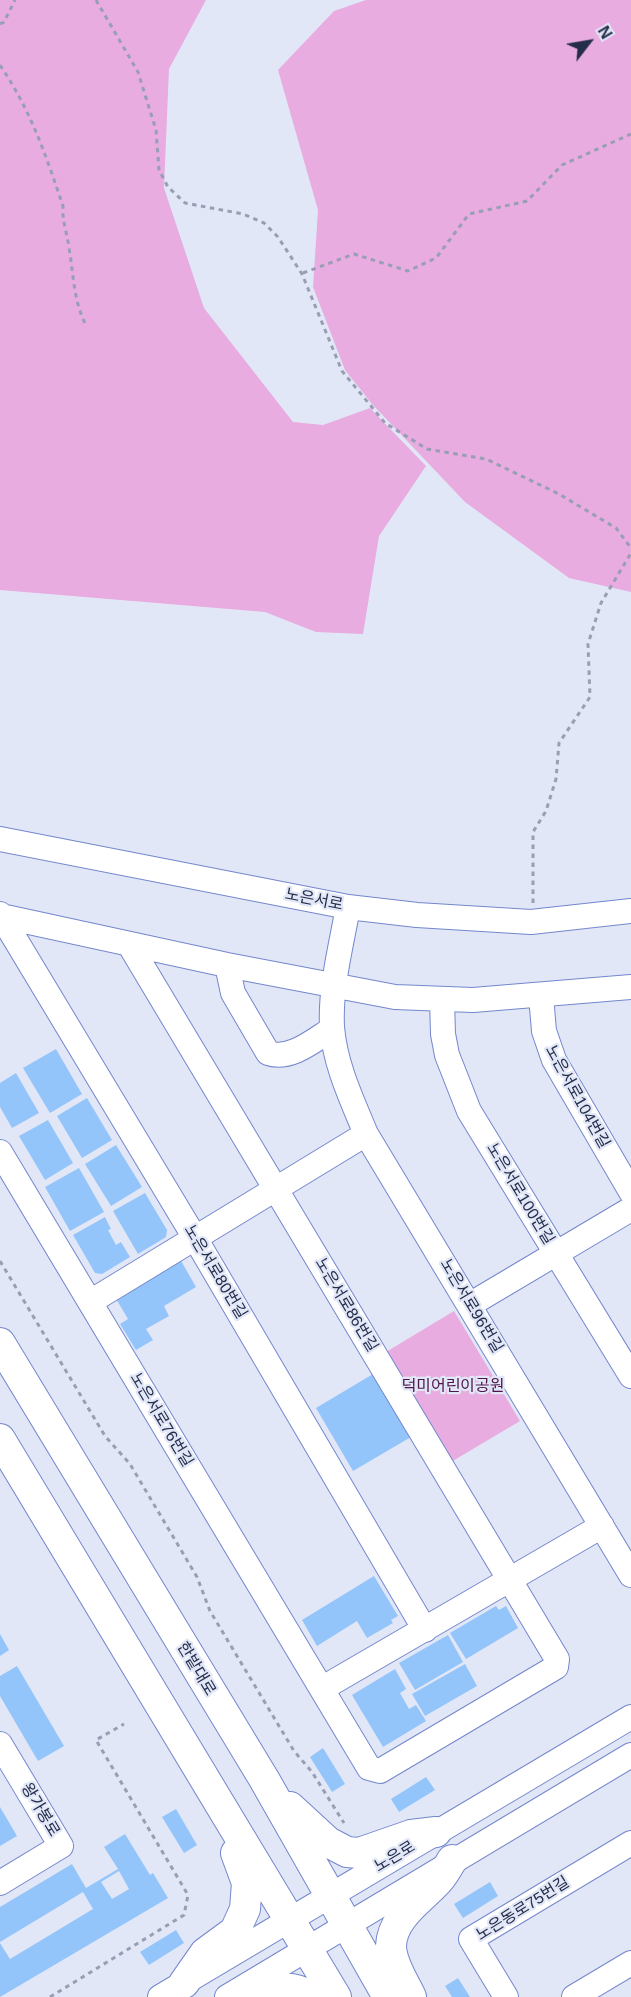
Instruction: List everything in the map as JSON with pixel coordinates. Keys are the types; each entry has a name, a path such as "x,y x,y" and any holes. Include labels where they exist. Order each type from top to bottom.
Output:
{"main road":[{"name":"한밭대로","path":"0,1343 264,1779 388,1997"},
{"path":"4,1456 336,1997"},
{"path":"264,1779 309,1827 328,1842 347,1852 366,1851 411,1835 436,1833"},
{"path":"172,1990 205,1953 235,1931 245,1909 247,1884 223,1810"},
{"path":"411,1997 397,1968 391,1946 396,1927 410,1908 438,1882 452,1860"},
{"path":"249,1997 283,1988 304,1992 311,1997"}],"street":[{"name":"노은서로","path":"0,839 348,907 417,915 531,922 631,911"},
{"name":"노은서로96번길","path":"348,907 334,983 333,1029 339,1065 366,1134 471,1304 631,1575"},
{"name":"노은서로80번길","path":"1,915 129,944 334,983"},
{"name":"노은서로80번길","path":"1,915 195,1238 425,1630"},
{"name":"노은서로86번길","path":"129,944 510,1579 557,1659 556,1667"},
{"path":"227,964 233,993 268,1053 278,1056 286,1055 333,1029"},
{"path":"334,983 395,997 442,999 541,996 631,987"},
{"name":"노은서로104번길","path":"541,996 544,1031 554,1060 631,1192"},
{"name":"노은서로100번길","path":"442,999 443,1034 459,1091 631,1376"},
{"path":"90,1302 366,1134"},
{"name":"노은서로76번길","path":"0,1152 369,1768 380,1772 556,1667"},
{"path":"471,1304 631,1209"},
{"path":"323,1688 602,1526"},
{"name":"노은로","path":"172,1990 631,1717"},
{"name":"왕가봉로","path":"0,1744 62,1846 0,1882"},
{"name":"노은로","path":"227,1997 452,1860 631,1755"},
{"name":"노은동로75번길","path":"506,1997 471,1939 631,1843"},
{"path":"574,1997 630,1966"}],"path":[{"path":"0,24 4,22 15,0"},
{"path":"96,0 138,72 156,129 159,170 168,188 185,203 243,214 264,223 278,237 302,274 342,371 385,423 427,448 486,459 559,494 616,528 631,548"},
{"path":"0,65 20,93 31,117 63,206 62,220 69,247 77,308 87,327"},
{"path":"302,274 354,254 408,271 436,258 469,214 527,201 562,165 631,134"},
{"path":"531,922 533,832 546,811 556,779 560,743 590,697 588,644 601,603 631,553"},
{"path":"0,1261 105,1436 130,1464 198,1577 210,1611 294,1751 312,1772 346,1826"},
{"path":"50,1997 184,1915 188,1895 96,1740 124,1724"}],"green space":[{"path":"0,0 206,0 169,69 164,188 204,308 293,422 323,425 370,408 426,466 379,536 363,634 316,632 265,612 0,590"},
{"path":"366,0 631,0 631,592 569,578 465,502 372,404 345,370 313,287 318,210 278,70 334,11"},
{"name":"덕미어린이공원","path":"454,1311 520,1421 451,1462 386,1352"}],"building":[{"path":"56,1049 82,1094 50,1113 23,1068"},
{"path":"16,1073 39,1113 12,1128 0,1107 0,1083"},
{"path":"87,1098 112,1140 82,1158 57,1116"},
{"path":"48,1120 73,1163 45,1180 19,1136"},
{"path":"116,1145 142,1187 111,1206 85,1164"},
{"path":"79,1168 104,1212 70,1231 45,1187"},
{"path":"145,1193 167,1230 166,1237 138,1254 113,1211"},
{"path":"105,1217 111,1229 108,1230 116,1245 121,1242 130,1257 102,1274 95,1273 73,1235"},
{"path":"180,1259 196,1287 164,1306 169,1316 146,1329 153,1340 136,1350 120,1324 128,1319 115,1297"},
{"path":"373,1374 411,1437 353,1471 316,1408"},
{"path":"374,1576 398,1616 391,1620 393,1623 367,1638 357,1621 317,1646 302,1620"},
{"path":"496,1606 499,1610 506,1606 518,1628 466,1659 450,1633"},
{"path":"0,1634 9,1650 0,1656"},
{"path":"448,1635 463,1662 415,1690 399,1663"},
{"path":"465,1664 477,1686 425,1716 412,1694"},
{"path":"17,1666 64,1746 38,1761 0,1696 0,1676"},
{"path":"395,1669 406,1689 400,1693 409,1709 416,1705 426,1721 383,1747 352,1695"},
{"path":"323,1748 345,1784 332,1792 310,1757"},
{"path":"426,1777 435,1790 399,1812 391,1799"},
{"path":"0,1807 17,1836 0,1846"},
{"path":"176,1809 197,1845 184,1853 162,1817"},
{"path":"125,1834 150,1875 153,1873 168,1898 0,1997 0,1943 10,1959 93,1909 83,1892 0,1942 0,1907 72,1864 86,1888 118,1869 104,1847","holes":["119,1871 129,1889 112,1899 101,1882"]},
{"path":"490,1882 498,1896 463,1918 454,1904"},
{"path":"176,1930 184,1943 149,1965 140,1952"},
{"path":"458,1978 470,1997 452,1997 445,1986"}]}
